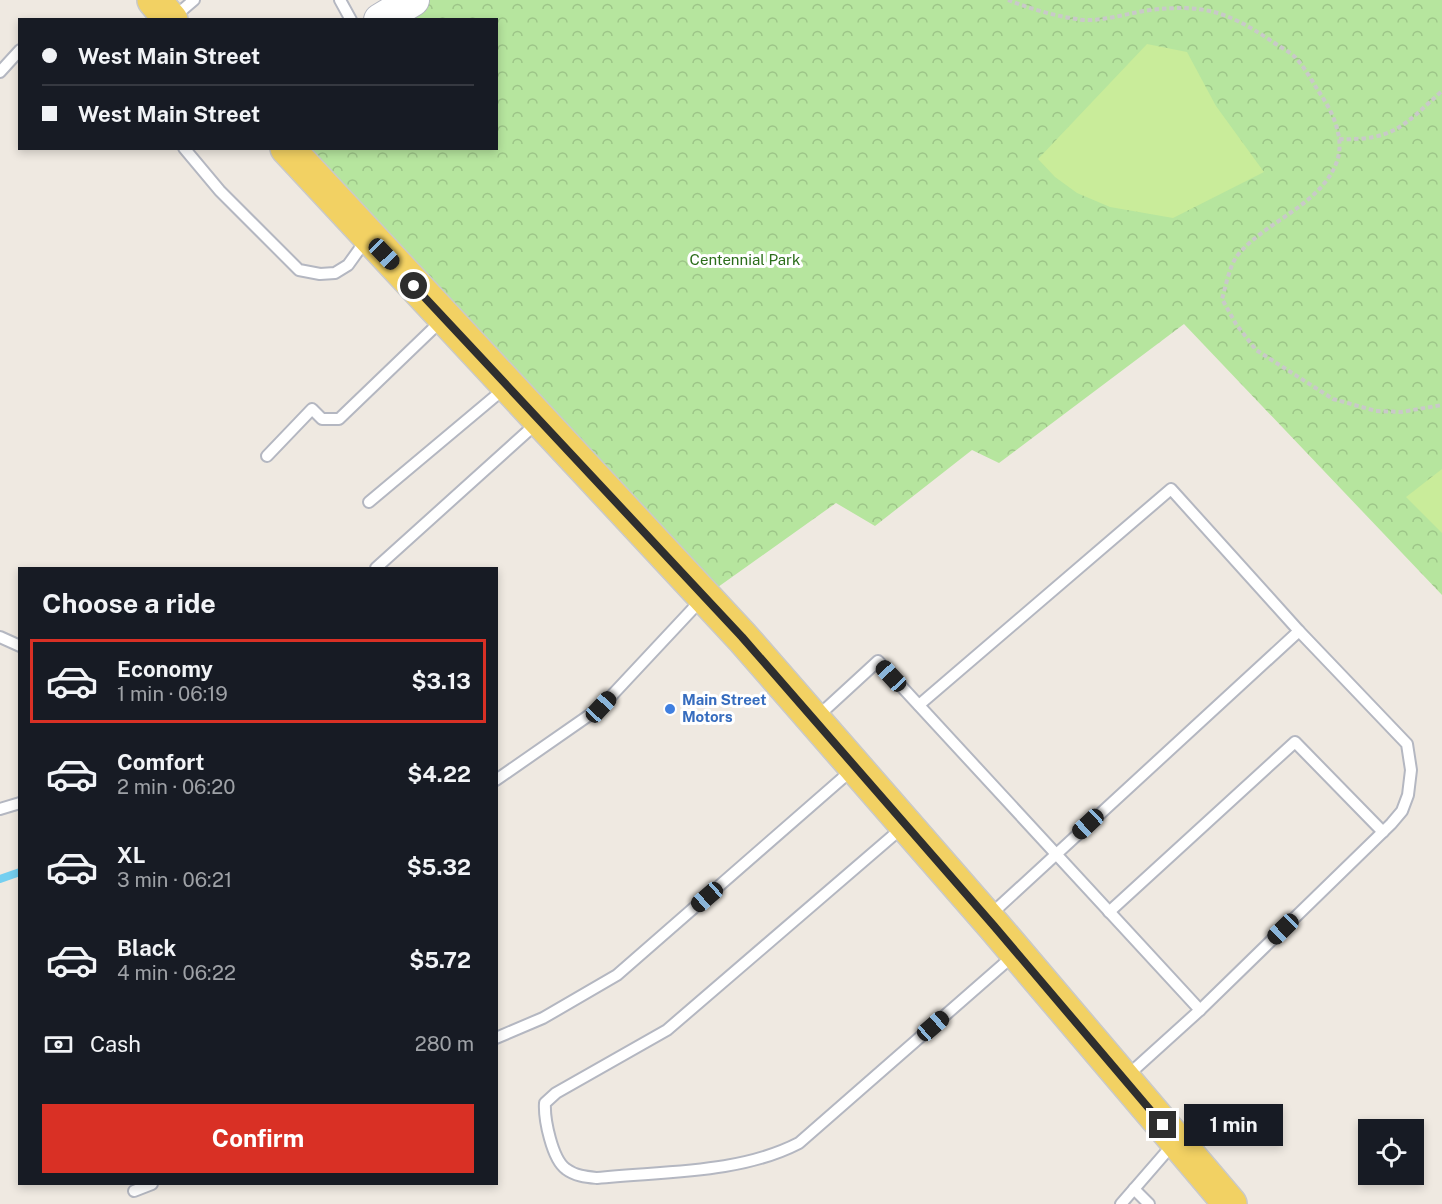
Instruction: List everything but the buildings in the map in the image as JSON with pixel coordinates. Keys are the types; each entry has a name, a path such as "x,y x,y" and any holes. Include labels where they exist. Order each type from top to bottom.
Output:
{"main road":[{"path":"154,0 170,18"},
{"path":"289,150 368,238 704,597 814,720 987,918 1230,1204"}],"street":[{"path":"383,18 413,0"}],"lane":[{"path":"174,18 194,0"},
{"path":"340,0 350,18"},
{"path":"0,72 18,52"},
{"path":"186,150 220,191 299,270 320,274 335,273 348,265 368,238"},
{"path":"267,456 312,409 322,419 339,420 444,318"},
{"path":"369,502 507,386"},
{"path":"377,567 540,420"},
{"path":"919,705 1171,489 1299,631 1407,744 1411,770 1408,795 1402,811 1200,1010 1124,1079"},
{"path":"498,779 601,707 704,597"},
{"path":"987,918 1299,631"},
{"path":"0,637 18,645"},
{"path":"814,720 878,661 1200,1010"},
{"path":"1109,912 1295,742 1383,832"},
{"path":"498,1037 543,1018 617,975 855,767"},
{"path":"0,809 18,804"},
{"path":"905,825 667,1029 556,1093 545,1102 544,1116 558,1160 566,1169 580,1176 597,1178 746,1163 775,1155 799,1143 1016,952"},
{"path":"1121,1204 1176,1141"},
{"path":"134,1191 149,1185"},
{"path":"1134,1189 1149,1204"}],"path":[{"path":"1008,0 1029,9 1083,20 1124,17 1148,10 1217,11 1252,28 1295,57 1324,100 1341,147 1337,162 1329,179 1237,257 1222,299 1236,324 1256,350 1333,399 1376,411 1401,412 1442,405"},
{"path":"1339,139 1370,140 1396,130 1442,91"}],"green space":[{"name":"Centennial Park","path":"417,0 1442,0 1442,595 1184,324 999,463 972,450 875,526 836,503 704,597 288,150 498,150 498,18 383,18"},
{"path":"1147,44 1187,52 1216,106 1264,172 1173,218 1110,207 1077,193 1055,177 1038,159"},
{"path":"1442,469 1442,533 1406,497"}],"waterway":[{"path":"0,879 18,873"}],"place":[{"name":"Main Street Motors","path":"670,709"}],"route":[{"path":"414,286 742,637 994,926 1163,1125"}]}
